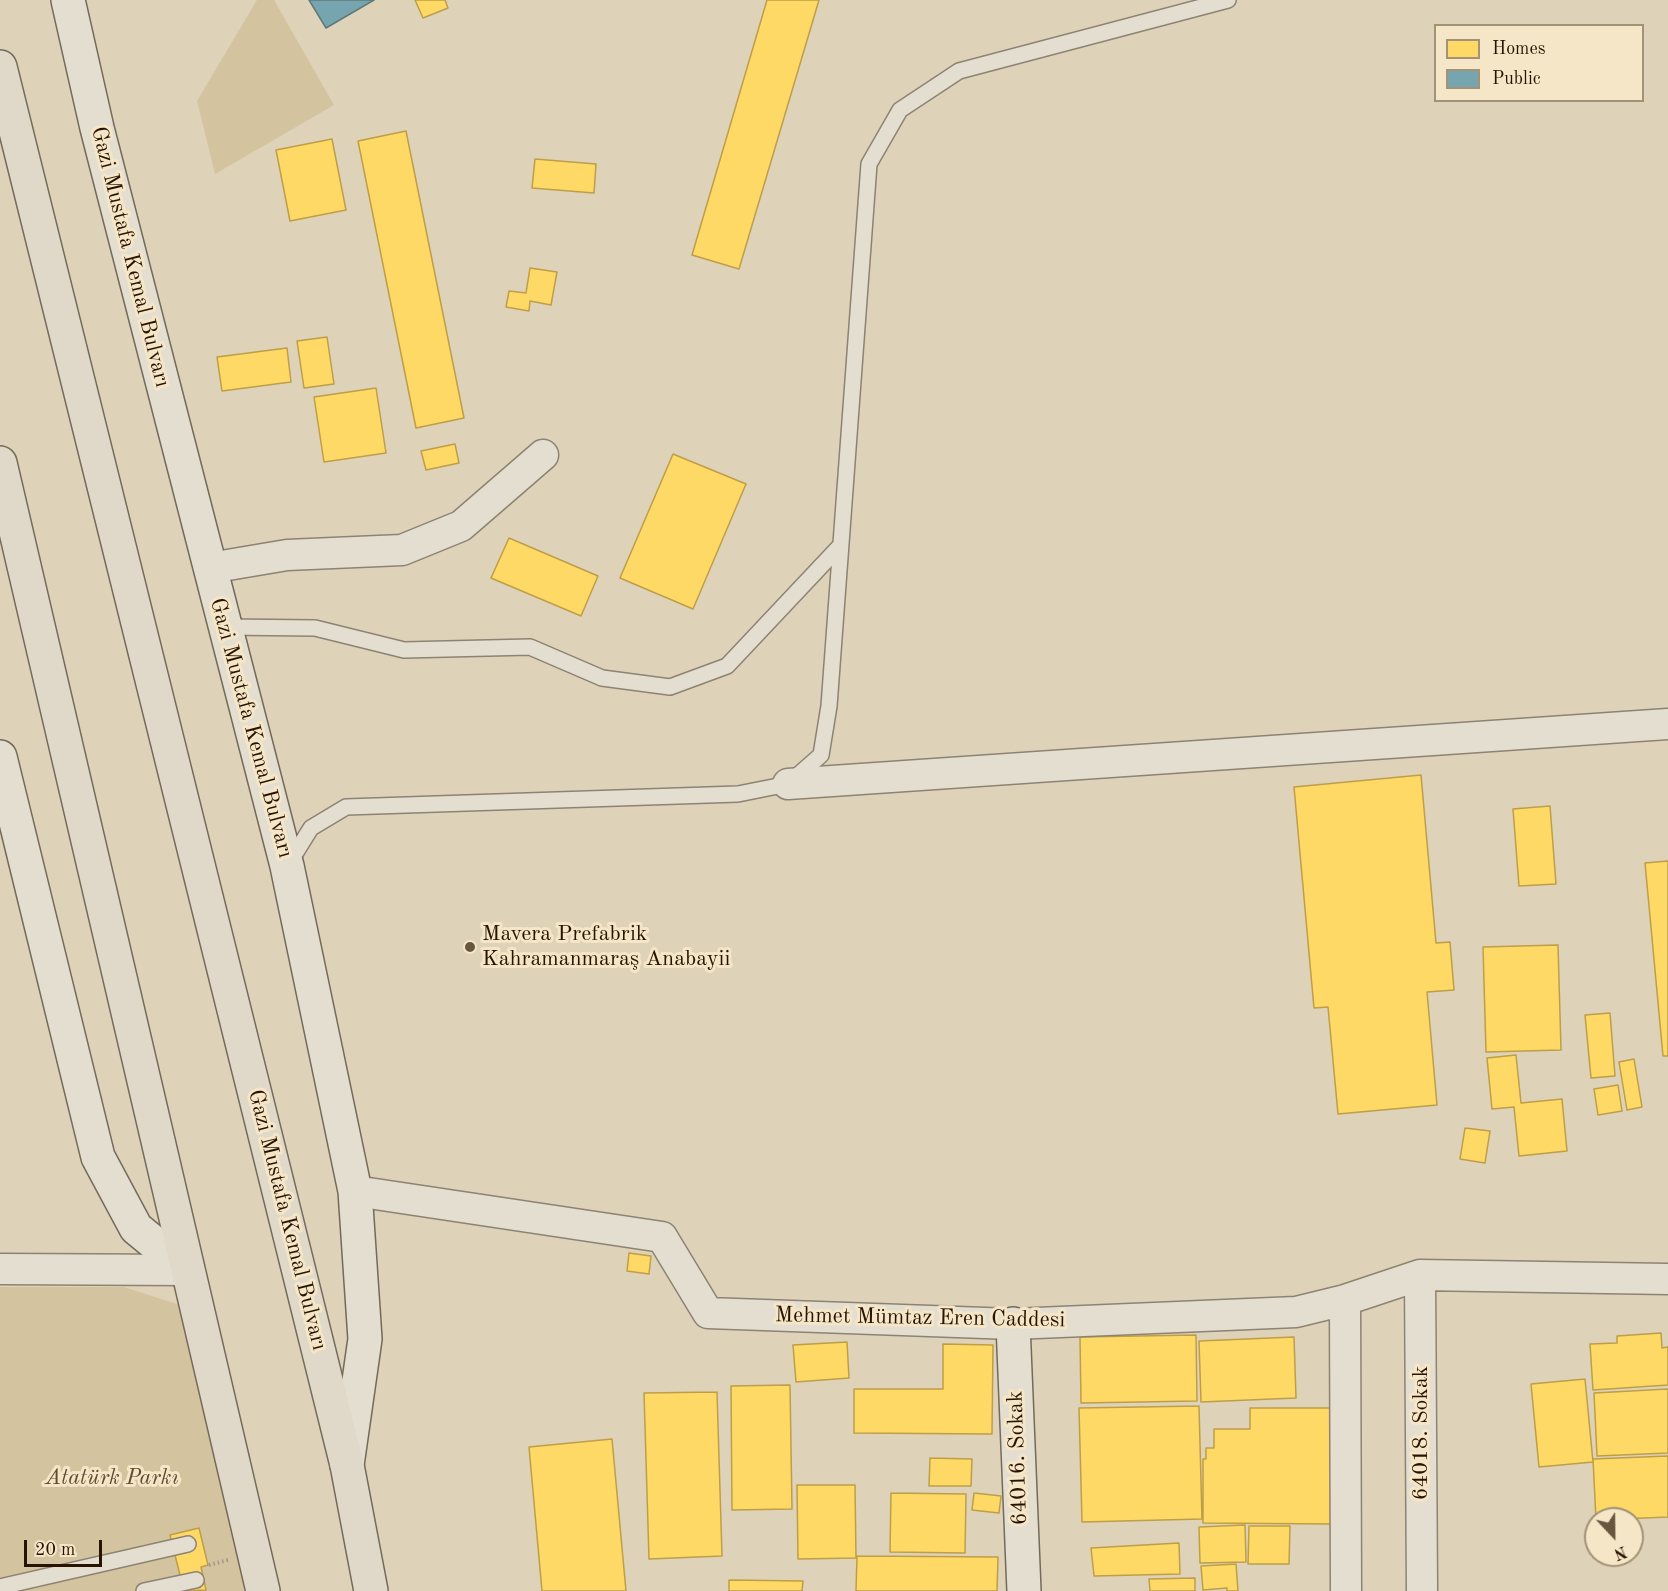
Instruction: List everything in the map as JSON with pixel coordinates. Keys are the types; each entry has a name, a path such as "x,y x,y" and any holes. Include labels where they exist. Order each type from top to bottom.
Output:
{"highway":[{"name":"Gazi Mustafa Kemal Bulvarı","path":"0,67 347,1465 371,1591"},
{"path":"0,463 263,1591"}],"street":[{"name":"Gazi Mustafa Kemal Bulvarı","path":"68,0 96,128 287,866 355,1191 365,1339 347,1465"},
{"path":"210,568 288,555 402,550 461,526 543,455"},
{"path":"788,784 1668,724"},
{"path":"0,757 98,1157 136,1228 187,1270"},
{"name":"Mehmet Mümtaz Eren Caddesi","path":"355,1191 662,1237 708,1313 1013,1324 1296,1312 1345,1300 1420,1275 1668,1279"},
{"path":"0,1269 187,1270"},
{"name":"64018. Sokak","path":"1420,1275 1422,1591"},
{"path":"1345,1300 1346,1591"},
{"name":"64016. Sokak","path":"1013,1324 1024,1591"}],"lane":[{"path":"287,866 311,828 346,807 738,794 788,784 821,755 829,706 869,164 900,110 959,71 1228,0"},
{"path":"225,627 315,628 404,650 530,647 602,678 670,687 727,666 840,546"},
{"path":"0,1587 188,1544"},
{"path":"144,1591 200,1574"}],"path":[{"path":"200,1574 254,1552"}],"green space":[{"path":"257,0 274,0 334,105 215,174 197,101"},
{"name":"Atatürk Parkı","path":"0,1287 124,1287 186,1307 256,1591 0,1591"}],"building: Homes":[{"path":"415,0 445,0 448,8 423,18"},
{"path":"767,0 819,0 739,269 692,255"},
{"path":"406,131 464,418 416,428 358,141"},
{"path":"332,139 346,210 290,221 276,150"},
{"path":"535,159 596,164 594,193 532,188"},
{"path":"530,268 557,272 551,305 530,301 529,311 506,307 509,291 526,293"},
{"path":"327,337 334,384 304,388 297,341"},
{"path":"287,348 291,382 222,391 217,357"},
{"path":"376,388 386,453 324,462 314,397"},
{"path":"455,444 459,463 426,470 421,451"},
{"path":"673,454 746,484 693,609 620,578"},
{"path":"509,538 598,576 581,616 491,578"},
{"path":"1421,775 1436,943 1450,942 1454,990 1427,992 1437,1105 1338,1114 1328,1007 1314,1008 1294,787"},
{"path":"1550,806 1556,884 1519,886 1513,809"},
{"path":"1668,861 1668,1056 1663,1056 1645,863"},
{"path":"1558,945 1561,1050 1486,1052 1483,947"},
{"path":"1610,1013 1615,1076 1591,1078 1585,1015"},
{"path":"1516,1055 1521,1103 1562,1099 1567,1151 1519,1156 1514,1107 1492,1109 1487,1058"},
{"path":"1634,1059 1642,1107 1627,1110 1619,1062"},
{"path":"1618,1085 1622,1111 1598,1115 1594,1089"},
{"path":"1465,1128 1490,1131 1485,1163 1460,1159"},
{"path":"629,1253 651,1256 649,1274 627,1271"},
{"path":"1661,1333 1662,1348 1668,1347 1668,1385 1593,1390 1590,1344 1617,1343 1617,1336"},
{"path":"1196,1335 1197,1401 1081,1403 1080,1337"},
{"path":"1294,1337 1296,1398 1201,1402 1199,1341"},
{"path":"847,1342 849,1378 796,1382 793,1345"},
{"path":"943,1344 993,1345 992,1434 854,1433 854,1389 943,1389"},
{"path":"1585,1379 1593,1462 1539,1467 1531,1384"},
{"path":"790,1385 792,1509 732,1510 731,1386"},
{"path":"1668,1389 1668,1453 1597,1456 1594,1393"},
{"path":"717,1392 722,1556 649,1559 644,1393"},
{"path":"1199,1406 1202,1519 1082,1522 1079,1408"},
{"path":"1250,1408 1334,1408 1334,1524 1203,1523 1203,1459 1206,1459 1206,1448 1214,1448 1214,1429 1250,1429"},
{"path":"612,1439 626,1591 542,1591 529,1447"},
{"path":"1668,1456 1668,1517 1644,1518 1644,1507 1595,1507 1593,1459"},
{"path":"930,1458 972,1459 971,1486 929,1486"},
{"path":"797,1485 855,1485 856,1558 798,1559"},
{"path":"891,1493 966,1494 965,1553 890,1552"},
{"path":"974,1493 1001,1496 999,1513 972,1510"},
{"path":"1245,1525 1246,1562 1200,1563 1199,1527"},
{"path":"1249,1526 1290,1526 1289,1564 1248,1564"},
{"path":"199,1528 208,1565 201,1567 206,1590 184,1591 170,1535"},
{"path":"1179,1543 1180,1574 1094,1576 1091,1548"},
{"path":"857,1556 998,1557 997,1591 856,1591"},
{"path":"1236,1564 1238,1591 1227,1591 1227,1588 1203,1590 1201,1566"},
{"path":"1195,1578 1195,1591 1150,1591 1149,1579"},
{"path":"729,1580 803,1581 802,1591 729,1591"}],"building: Public":[{"path":"309,0 374,0 326,28"}],"place":[{"name":"Mavera Prefabrik Kahramanmaraş Anabayii","path":"470,947"}]}
